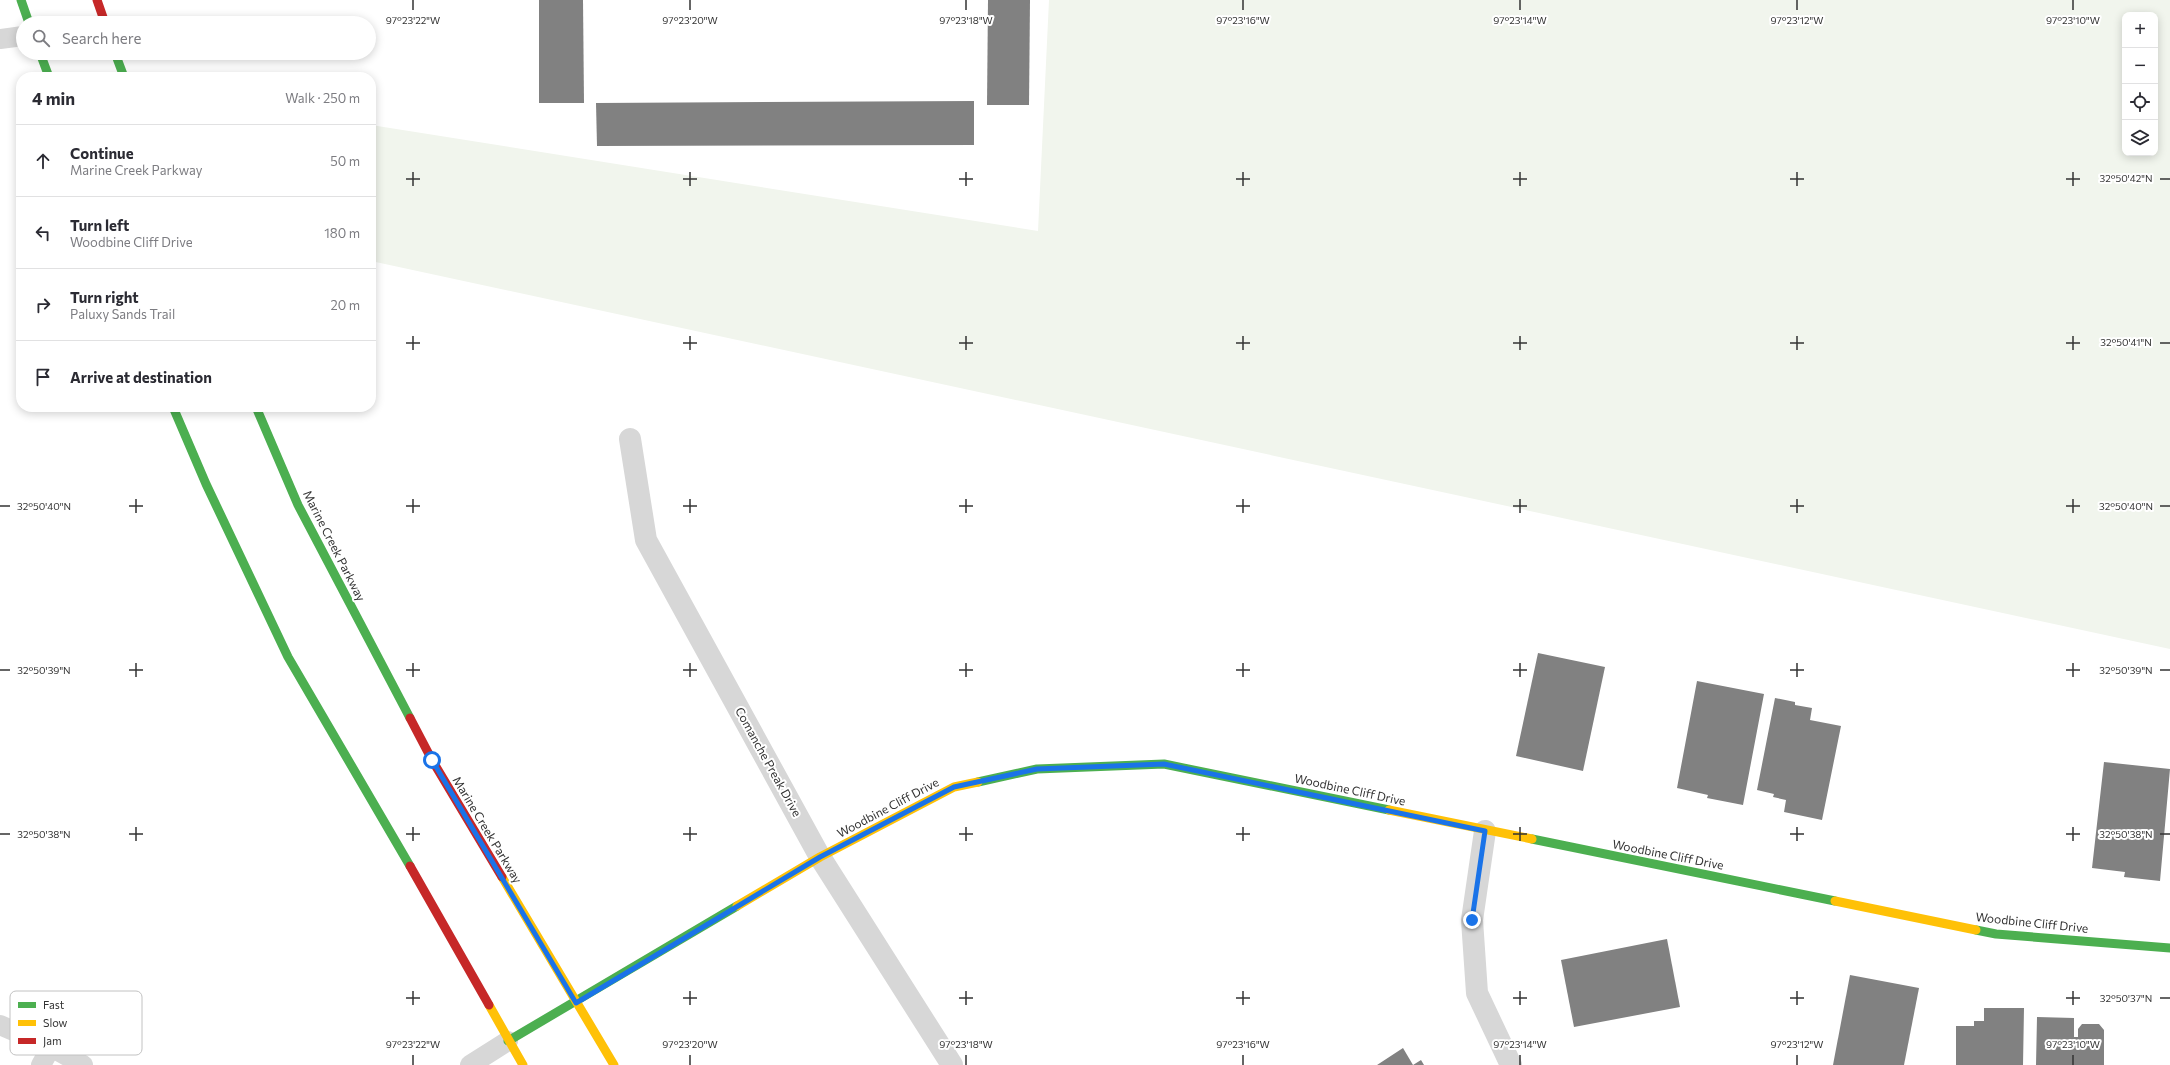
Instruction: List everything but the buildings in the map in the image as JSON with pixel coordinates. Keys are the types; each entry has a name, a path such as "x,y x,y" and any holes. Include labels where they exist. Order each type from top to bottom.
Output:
{"main road":[{"path":"21,0 27,16"},
{"path":"96,0 102,16"},
{"path":"43,60 47,72"},
{"path":"118,60 122,72"},
{"path":"175,412 206,484 288,657 363,784 523,1065"},
{"name":"Marine Creek Parkway","path":"258,412 298,505 432,760 614,1065"},
{"name":"Woodbine Cliff Drive","path":"508,1041 576,1003 820,857 954,787 1037,769 1164,764 1485,831 1996,934 2170,948"}],"street":[{"name":"Comanche Preak Drive","path":"630,440 646,540 820,857 952,1065"},
{"path":"1485,831 1472,920 1477,993 1511,1065"}],"lane":[{"path":"0,39 16,37"},
{"path":"0,1025 10,1029"},
{"path":"470,1065 508,1041"},
{"path":"41,1065 47,1055"},
{"path":"66,1055 83,1065"}],"shaded area":[{"path":"1049,0 2170,0 2170,649 376,262 376,126 1038,231"}],"traffic: fast":[{"path":"21,0 27,16"},
{"path":"43,60 47,72"},
{"path":"118,60 122,72"},
{"path":"175,412 206,484 288,657 410,866"},
{"path":"258,412 298,505 410,718"},
{"path":"978,782 1037,769 1164,764 1389,810"},
{"path":"1532,839 1835,901"},
{"path":"508,1041 737,906"},
{"path":"1976,930 1996,934 2170,948"}],"traffic: slow":[{"path":"737,906 820,857 954,787 978,782"},
{"path":"1389,810 1532,839"},
{"path":"502,877 614,1065"},
{"path":"1835,901 1976,930"},
{"path":"489,1005 523,1065"}],"traffic: jam":[{"path":"97,0 103,16"},
{"path":"410,718 432,760 502,877"},
{"path":"410,866 489,1005"}],"route":[{"path":"432,760 576,1003 608,982 820,857 954,787 1037,769 1164,764 1485,831 1472,920"}]}
